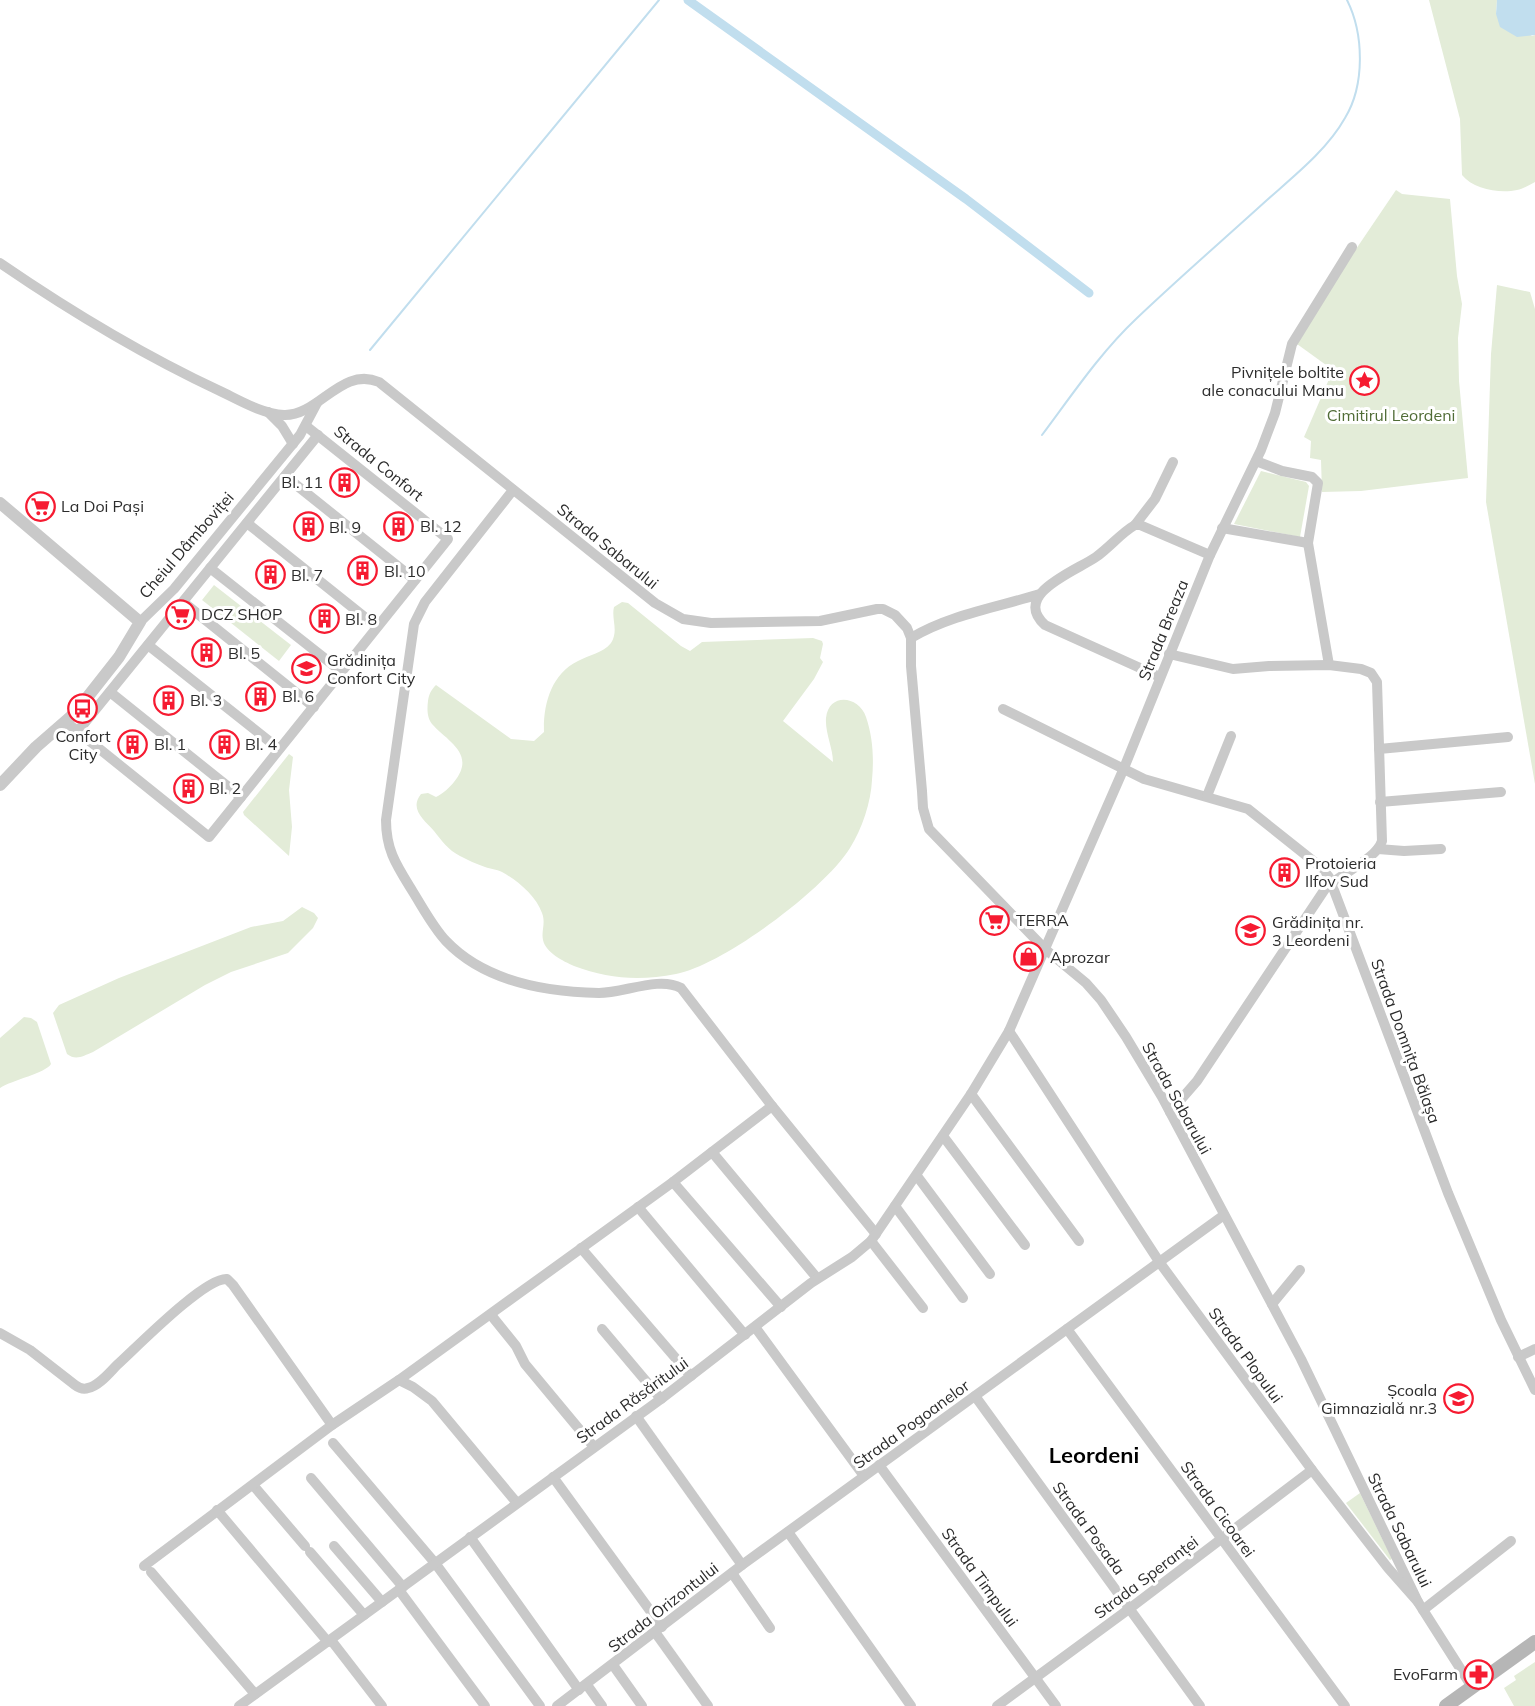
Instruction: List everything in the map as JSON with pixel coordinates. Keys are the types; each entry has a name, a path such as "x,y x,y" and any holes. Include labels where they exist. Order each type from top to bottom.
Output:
{"main road":[{"path":"1446,1706 1535,1642"}],"street":[{"name":"Strada Breaza","path":"1009,1031 1124,768 1210,555 1256,461 1275,413 1292,344 1352,247"},
{"path":"0,263 59,302 155,358 268,412 289,414 303,430 318,435"},
{"name":"Strada Sabarului","path":"289,414 300,412 342,385 354,380 369,379 379,382 655,603 683,619 711,623 812,622 877,609 889,612 899,619 910,632 911,638 911,666 923,808 929,829 1045,950 1078,976 1101,1000 1126,1036 1170,1112 1272,1304 1421,1606"},
{"name":"Cheiul Dâmboviței","path":"0,785 36,747 66,722 110,670 140,622 195,564 293,444 318,401"},
{"path":"268,412 282,426 293,444"},
{"name":"Strada Confort","path":"318,435 448,539 209,837 78,731 318,435"},
{"path":"1256,461 1282,471 1317,480 1318,493 1308,543 1329,665"},
{"path":"1160,676 1046,625 1037,615 1037,603 1040,594 1048,585 1095,558 1135,525 1155,499 1173,462"},
{"path":"285,476 415,580"},
{"path":"513,490 425,602 414,624 386,820 386,834 391,855 440,934 457,950 491,972 522,983 565,991 609,992 663,983 681,988 874,1237 923,1308"},
{"path":"0,503 140,622"},
{"path":"247,523 377,627"},
{"path":"1135,525 1140,525 1210,555"},
{"path":"1222,528 1308,543"},
{"path":"195,564 208,571 342,672"},
{"path":"911,638 938,624 1040,594"},
{"path":"183,602 314,707"},
{"path":"148,645 279,749"},
{"path":"1169,654 1233,669 1329,665 1365,670 1375,678 1382,842 1378,849 1331,883 1197,1081 1170,1112"},
{"path":"110,692 242,797"},
{"name":"Strada Domnița Bălașa","path":"1003,709 1149,781 1238,805 1255,813 1322,868 1331,883 1448,1193 1518,1357 1535,1389"},
{"path":"66,722 78,731"},
{"path":"1207,796 1231,736"},
{"path":"1379,749 1508,737"},
{"path":"1380,802 1501,792"},
{"path":"1378,849 1404,851 1441,849"},
{"name":"Strada Răsăritului","path":"239,1706 661,1399 818,1278 852,1257 874,1237 917,1176 1009,1031"},
{"name":"Strada Plopului","path":"1009,1031 1160,1263 1312,1470 1388,1568 1421,1606 1472,1687"},
{"path":"971,1094 1079,1241"},
{"path":"255,1694 148,1569 217,1510 332,1425 491,1315 673,1182 772,1106"},
{"path":"943,1136 1025,1245"},
{"path":"712,1152 818,1278"},
{"path":"917,1176 990,1274"},
{"path":"673,1182 781,1307"},
{"path":"895,1206 963,1298"},
{"path":"638,1207 745,1335"},
{"name":"Strada Pogoanelor","path":"788,1532 1224,1215"},
{"path":"581,1248 691,1376"},
{"path":"1272,1304 1300,1270"},
{"path":"0,1333 30,1350 75,1385 82,1389 89,1388 196,1294 219,1279 227,1279 332,1425"},
{"path":"491,1315 516,1346 529,1369 594,1447"},
{"path":"755,1327 864,1476"},
{"path":"602,1329 661,1399"},
{"name":"Strada Cicoarei","path":"1067,1329 1345,1706"},
{"path":"1518,1357 1535,1349"},
{"path":"399,1380 432,1401 517,1503"},
{"name":"Strada Posada","path":"975,1396 1200,1706"},
{"path":"636,1416 742,1566"},
{"path":"333,1443 435,1563 540,1706"},
{"name":"Strada Timpului","path":"879,1465 1056,1706"},
{"name":"Strada Speranței","path":"998,1706 1312,1470"},
{"path":"553,1477 659,1630 708,1706"},
{"path":"311,1478 401,1588 485,1706"},
{"path":"253,1485 364,1615"},
{"path":"217,1510 330,1641 382,1706"},
{"path":"788,1532 911,1706"},
{"name":"Strada Orizontului","path":"557,1706 788,1532"},
{"path":"470,1538 583,1687 602,1706"},
{"path":"1421,1606 1511,1541"},
{"path":"334,1546 382,1602"},
{"path":"1388,1568 1399,1561"},
{"path":"732,1573 770,1628"},
{"path":"613,1665 642,1706"}],"green space":[{"path":"1429,0 1497,0 1496,14 1532,36 1535,35 1535,182 1524,188 1495,191 1473,184 1462,175 1460,119"},
{"name":"Cimitirul Leordeni","path":"1396,190 1402,194 1450,199 1462,304 1458,338 1459,381 1468,478 1361,491 1322,492 1321,460 1310,458 1311,441 1304,437 1333,370 1297,344 1350,258"},
{"path":"1497,285 1530,292 1535,309 1535,784 1486,502 1491,354"},
{"path":"1261,471 1306,482 1309,486 1300,537 1234,524"},
{"path":"214,585 291,645 279,661 202,600"},
{"path":"622,602 628,603 690,651 702,642 813,638 822,641 820,658 823,662 814,679 783,721 833,762 826,724 828,710 838,701 851,701 862,710 866,717 872,748 871,788 865,815 850,848 819,884 771,923 720,956 696,968 650,978 624,978 599,974 574,966 556,956 545,945 543,917 531,895 502,872 475,863 452,851 422,818 417,809 421,794 428,793 436,797 446,790 454,782 462,764 461,756 452,742 429,719 428,699 436,685 511,739 534,741 544,732 547,701 555,682 569,667 600,652 611,643 615,629 614,607"},
{"path":"289,754 293,757 289,790 292,827 289,856 243,812"},
{"path":"302,907 314,913 318,918 313,928 288,953 231,972 205,985 93,1052 77,1057 67,1054 53,1013 59,1005 119,978 251,927 283,921"},
{"path":"24,1017 37,1022 51,1064 43,1070 0,1088 0,1038"},
{"path":"1360,1493 1392,1559 1390,1560 1346,1503"},
{"path":"1535,1662 1535,1706 1514,1706 1504,1688 1516,1680 1514,1676"}],"water":[{"path":"1497,0 1535,0 1535,35 1517,37 1500,27 1496,14"}],"waterway":[{"path":"370,350 659,0"},
{"path":"688,0 966,199 1089,293"},
{"path":"1042,435 1123,332 1309,162 1338,130 1352,105 1359,75 1357,28 1347,0"}],"place":[{"name":"Pivnițele boltite ale conacului Manu","path":"1365,381"},
{"name":"Bl. 11","path":"344,482"},
{"name":"La Doi Pași","path":"40,506"},
{"name":"Bl. 12","path":"399,526"},
{"name":"Bl. 9","path":"308,527"},
{"name":"Bl. 10","path":"363,571"},
{"name":"Bl. 7","path":"270,575"},
{"name":"DCZ SHOP","path":"180,614"},
{"name":"Bl. 8","path":"324,619"},
{"name":"Bl. 5","path":"207,653"},
{"name":"Grădinița Confort City","path":"306,669"},
{"name":"Bl. 6","path":"261,696"},
{"name":"Bl. 3","path":"169,700"},
{"name":"Confort City","path":"83,708"},
{"name":"Bl. 1","path":"133,744"},
{"name":"Bl. 4","path":"224,744"},
{"name":"Bl. 2","path":"188,788"},
{"name":"Protoieria Ilfov Sud","path":"1284,872"},
{"name":"TERRA","path":"995,920"},
{"name":"Grădinița nr. 3 Leordeni","path":"1251,931"},
{"name":"Aprozar","path":"1029,957"},
{"name":"Școala Gimnazială nr.3","path":"1458,1399"},
{"name":"EvoFarm","path":"1479,1674"}],"district":[{"name":"Leordeni","path":"1094,1455"}]}
